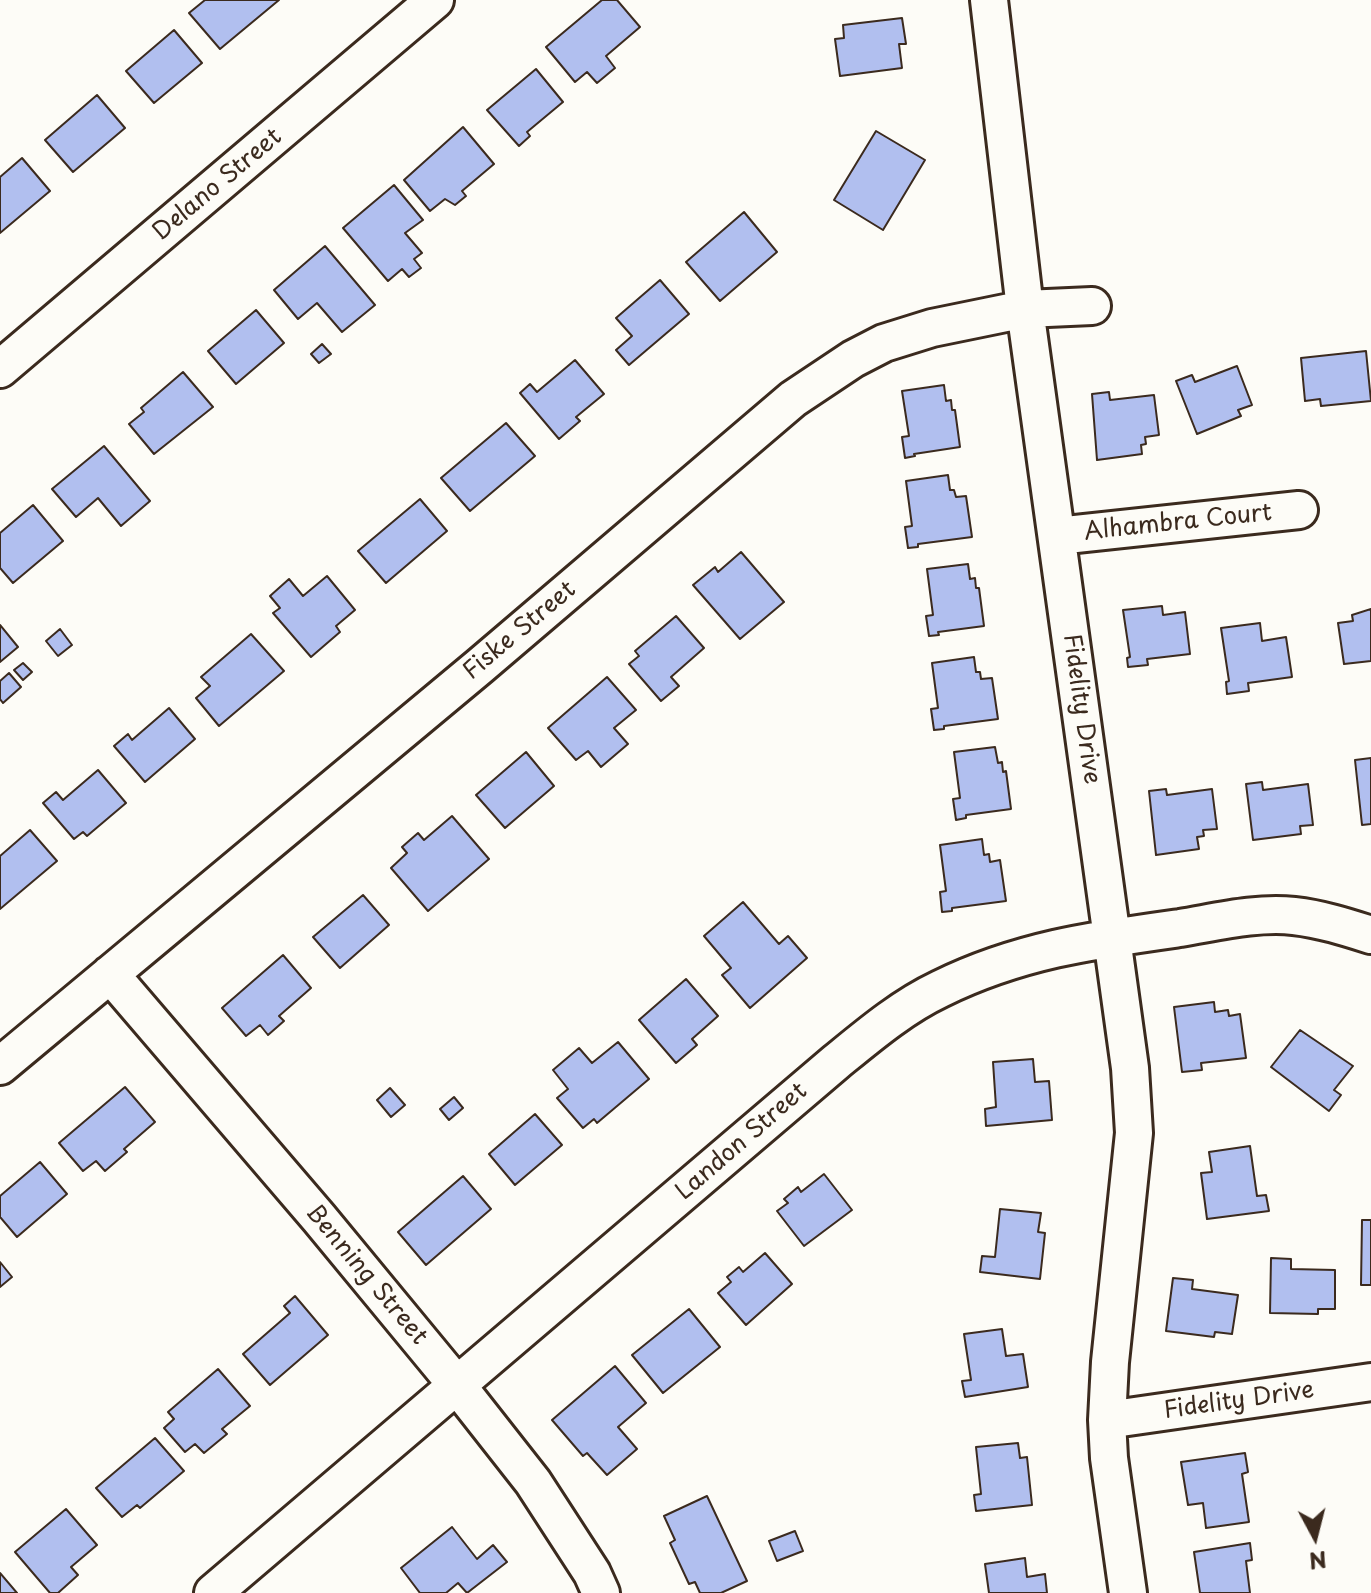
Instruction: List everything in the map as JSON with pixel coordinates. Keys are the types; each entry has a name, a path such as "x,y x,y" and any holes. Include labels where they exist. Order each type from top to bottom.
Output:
{"street":[{"name":"Delano Street","path":"0,369 435,0"},
{"name":"Fidelity Drive","path":"989,0 1025,309 1130,1068 1134,1133 1110,1362 1107,1420 1109,1458 1128,1593"},
{"name":"Fiske Street","path":"0,1066 480,666 793,399 853,359 884,343 932,328 1025,309 1092,306"},
{"name":"Alhambra Court","path":"1057,536 1299,510"},
{"name":"Landon Street","path":"213,1593 887,1021 938,990 991,966 1048,948 1266,916 1293,916 1339,924 1371,935"},
{"name":"Benning Street","path":"110,974 456,1384 533,1482 592,1573 601,1593"},
{"name":"Fidelity Drive","path":"1107,1420 1371,1382"}],"building":[{"path":"205,0 279,0 220,49 189,13"},
{"path":"602,0 617,0 640,27 606,56 615,68 597,83 587,72 575,82 546,47"},
{"path":"902,18 906,44 899,44 902,68 840,76 835,39 844,38 843,25"},
{"path":"174,30 202,63 154,103 126,71"},
{"path":"536,69 563,102 527,132 530,136 519,146 487,110"},
{"path":"97,95 125,128 73,172 45,140"},
{"path":"463,127 494,164 462,191 466,196 455,205 445,199 430,211 404,180"},
{"path":"876,131 925,160 883,230 834,200"},
{"path":"22,158 50,191 0,233 0,177"},
{"path":"394,185 423,220 405,233 422,253 414,259 421,268 409,277 402,269 388,281 343,228"},
{"path":"744,212 777,252 720,301 686,262"},
{"path":"325,246 375,305 342,332 317,303 298,319 274,290"},
{"path":"660,280 689,314 629,365 616,350 632,336 616,318"},
{"path":"256,310 284,343 236,384 208,351"},
{"path":"322,344 331,354 319,363 311,354"},
{"path":"1366,351 1371,401 1321,406 1320,399 1305,401 1301,358"},
{"path":"575,360 604,394 576,417 580,421 559,439 520,393 530,384 537,392"},
{"path":"1237,366 1252,405 1238,410 1241,416 1197,434 1176,381 1192,375 1195,382"},
{"path":"183,372 213,407 154,454 129,424 144,412 141,408"},
{"path":"944,385 946,401 951,400 952,410 955,410 960,447 905,458 902,437 909,436 902,391"},
{"path":"1109,392 1110,400 1154,395 1159,435 1145,437 1146,444 1141,445 1142,454 1097,460 1092,394"},
{"path":"506,423 535,456 470,511 441,478"},
{"path":"104,446 150,501 121,526 98,498 76,517 52,489"},
{"path":"948,475 950,490 954,490 956,497 966,496 972,537 908,548 905,527 912,526 906,481"},
{"path":"420,499 447,531 386,583 358,551"},
{"path":"33,505 63,541 13,583 0,568 0,533"},
{"path":"741,552 784,602 740,639 693,585 715,567 718,572"},
{"path":"968,564 970,579 975,578 976,588 979,588 984,626 929,636 926,616 933,615 927,569"},
{"path":"327,576 355,610 336,626 340,632 311,657 273,613 280,608 270,596 289,579 303,596"},
{"path":"1162,606 1163,615 1185,612 1190,654 1147,659 1148,665 1128,667 1127,658 1130,657 1123,610"},
{"path":"1371,609 1371,661 1344,664 1338,623 1353,621 1352,615"},
{"path":"676,616 704,648 671,677 679,686 661,701 629,664 639,656 635,651"},
{"path":"1260,623 1262,641 1286,637 1292,677 1248,683 1249,691 1227,694 1226,682 1229,681 1221,628"},
{"path":"0,625 18,647 0,662"},
{"path":"60,629 72,645 58,656 46,641"},
{"path":"251,634 284,671 219,726 196,698 210,686 201,677"},
{"path":"974,657 976,672 980,672 981,679 992,678 998,719 934,730 931,709 938,708 932,663"},
{"path":"23,663 32,672 23,680 14,670"},
{"path":"9,673 21,687 3,703 0,699 0,681"},
{"path":"607,677 636,710 614,728 628,744 601,767 588,751 576,760 548,728"},
{"path":"169,708 195,739 145,782 114,746 128,734 132,740"},
{"path":"995,747 998,763 1002,762 1003,772 1006,771 1011,809 966,815 966,818 956,820 953,799 960,798 954,752"},
{"path":"526,752 554,786 505,828 476,795"},
{"path":"1371,758 1371,824 1362,825 1355,760"},
{"path":"98,770 126,803 87,836 83,832 74,839 43,803 56,792 63,800"},
{"path":"1262,782 1263,790 1308,784 1313,825 1300,826 1301,834 1253,840 1246,784"},
{"path":"1166,789 1167,795 1212,789 1217,829 1203,830 1204,836 1197,837 1199,849 1156,855 1149,791"},
{"path":"452,816 489,859 428,911 391,868 407,853 402,847 418,833 424,840"},
{"path":"30,830 57,861 0,909 0,856"},
{"path":"982,839 984,855 989,854 990,862 1000,860 1006,901 942,912 940,892 946,891 940,845"},
{"path":"363,895 389,925 340,968 313,937"},
{"path":"743,902 779,944 788,936 807,958 750,1008 722,975 731,968 704,936"},
{"path":"283,955 311,988 279,1016 284,1021 268,1035 260,1025 246,1036 222,1008"},
{"path":"686,979 718,1016 692,1039 697,1045 676,1063 639,1020"},
{"path":"1214,1002 1215,1012 1228,1010 1229,1016 1240,1014 1246,1058 1201,1063 1202,1070 1182,1072 1174,1007"},
{"path":"1300,1030 1353,1066 1334,1090 1341,1095 1329,1111 1271,1067"},
{"path":"618,1042 649,1079 597,1123 594,1119 583,1128 557,1098 568,1089 553,1070 579,1048 592,1063"},
{"path":"1033,1059 1035,1082 1049,1081 1052,1120 986,1126 985,1109 996,1107 993,1062"},
{"path":"125,1087 155,1122 124,1149 127,1152 105,1171 96,1161 83,1171 59,1143"},
{"path":"390,1088 405,1105 391,1117 377,1100"},
{"path":"454,1097 463,1108 449,1120 440,1109"},
{"path":"535,1114 562,1145 515,1185 489,1154"},
{"path":"1250,1146 1257,1196 1266,1195 1269,1211 1207,1219 1201,1173 1212,1172 1209,1152"},
{"path":"40,1162 67,1194 17,1237 0,1217 0,1196"},
{"path":"824,1174 852,1210 804,1246 777,1211 788,1203 784,1199 798,1187 801,1192"},
{"path":"463,1176 491,1209 426,1265 398,1232"},
{"path":"1000,1209 1041,1213 1038,1232 1045,1233 1040,1279 980,1272 982,1256 995,1257"},
{"path":"1362,1220 1371,1220 1371,1285 1361,1285"},
{"path":"765,1253 792,1284 746,1325 718,1293 731,1282 727,1277 739,1267 743,1272"},
{"path":"1271,1258 1291,1259 1291,1269 1335,1270 1335,1309 1318,1309 1318,1314 1270,1313"},
{"path":"0,1262 12,1277 0,1287"},
{"path":"1173,1278 1193,1280 1192,1289 1238,1295 1232,1334 1215,1332 1214,1337 1166,1331"},
{"path":"295,1296 328,1335 270,1385 243,1354 290,1313 284,1306"},
{"path":"689,1309 720,1347 663,1393 632,1355"},
{"path":"1002,1329 1006,1356 1023,1354 1028,1387 965,1397 962,1381 971,1380 964,1334"},
{"path":"615,1366 646,1403 618,1427 637,1449 607,1475 587,1453 583,1456 552,1420"},
{"path":"218,1369 250,1406 222,1429 227,1434 204,1453 195,1444 185,1452 164,1428 174,1419 168,1412"},
{"path":"155,1438 184,1471 140,1508 137,1505 122,1517 96,1488"},
{"path":"1018,1443 1020,1458 1027,1457 1032,1505 976,1511 974,1495 981,1494 976,1447"},
{"path":"1245,1453 1248,1472 1242,1474 1249,1522 1206,1528 1203,1503 1188,1505 1181,1462"},
{"path":"707,1496 747,1581 721,1593 700,1593 695,1582 689,1584 670,1543 675,1540 664,1516"},
{"path":"66,1509 97,1545 71,1567 78,1575 58,1593 50,1593 15,1552"},
{"path":"452,1527 477,1559 493,1545 507,1562 467,1593 458,1583 446,1593 420,1593 401,1568"},
{"path":"795,1531 803,1551 777,1561 769,1541"},
{"path":"1250,1543 1252,1560 1246,1561 1250,1593 1200,1593 1194,1552"},
{"path":"1025,1558 1027,1577 1045,1574 1047,1593 989,1593 985,1564"},
{"path":"0,1573 17,1593 0,1593"}]}
